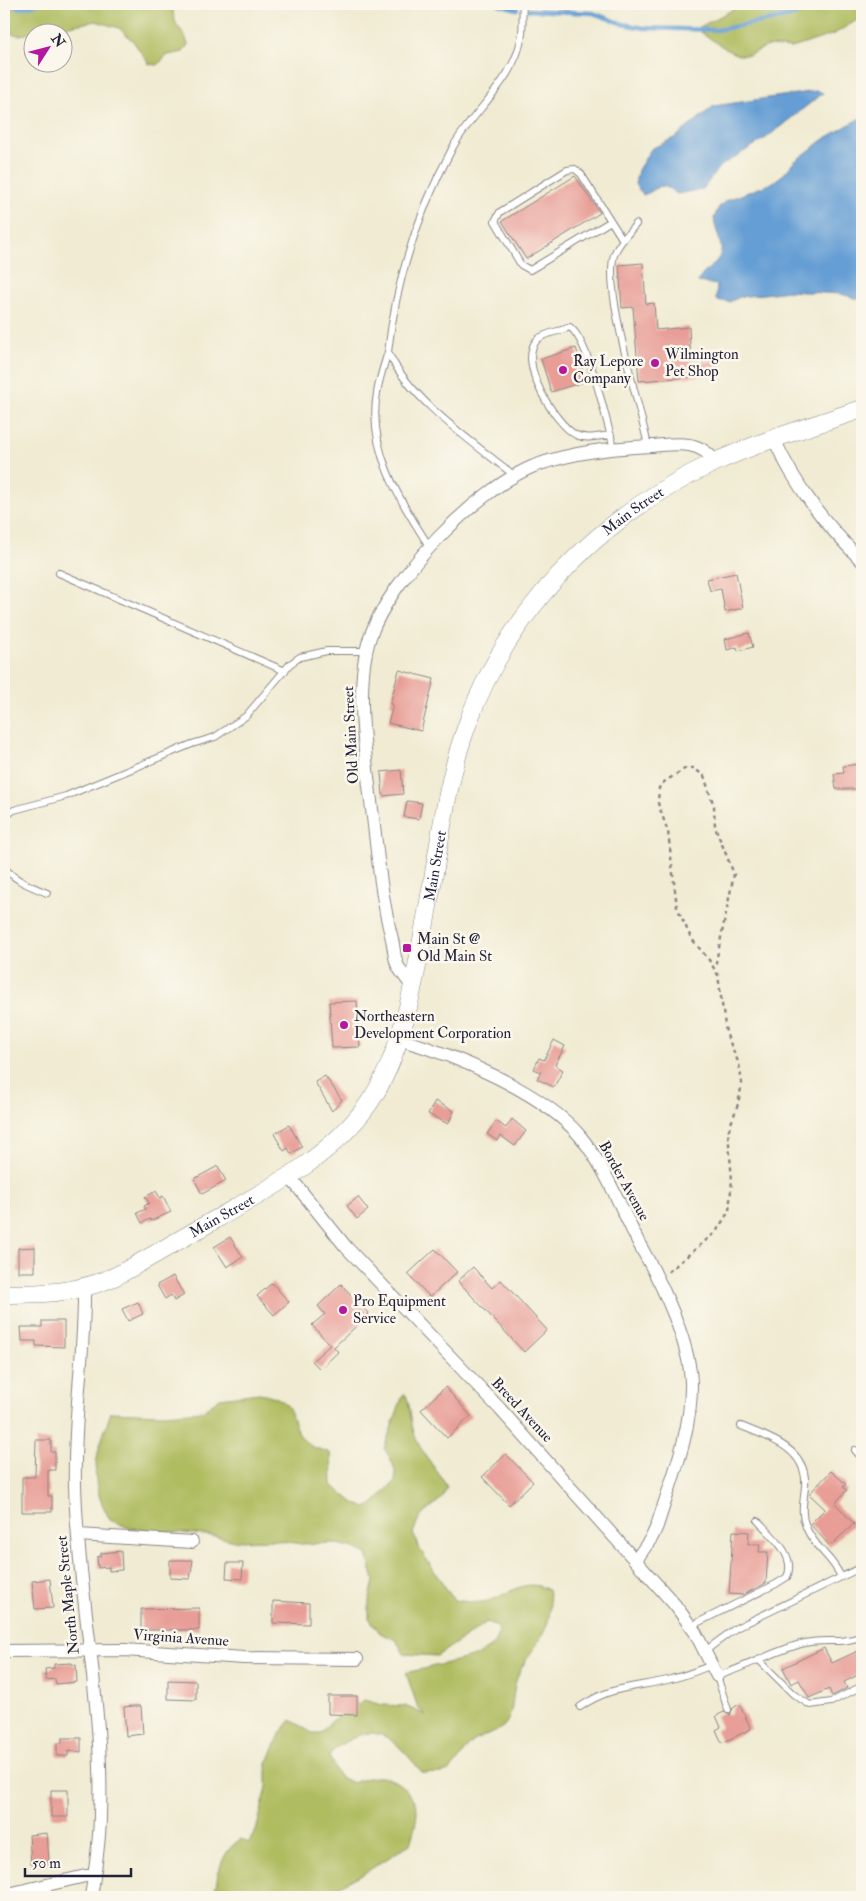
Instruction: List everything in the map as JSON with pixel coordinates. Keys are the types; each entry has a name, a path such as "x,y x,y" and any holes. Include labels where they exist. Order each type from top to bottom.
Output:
{"main road":[{"name":"Main Street","path":"4,1294 59,1293 84,1288 125,1271 289,1176 326,1150 359,1117 385,1078 394,1055 412,986 462,742 480,693 500,654 536,601 584,550 635,509 715,462 774,439 862,409"}],"street":[{"path":"774,439 789,471 810,502 831,529 862,561"},
{"name":"Old Main Street","path":"412,986 398,966 388,925 378,860 363,715 367,651 377,621 404,578 429,546 476,503 515,476 545,462 614,448 675,444 701,447 708,451 715,462"},
{"name":"Border Avenue","path":"398,1039 424,1046 473,1067 536,1100 567,1123 580,1136 595,1158 658,1279 684,1351 691,1383 684,1434 654,1534 636,1560"},
{"name":"Breed Avenue","path":"289,1176 346,1247 500,1409 636,1560 691,1626 714,1670"},
{"name":"North Maple Street","path":"84,1288 84,1331 76,1447 78,1535 90,1650 100,1784 99,1837 91,1897"},
{"path":"78,1535 192,1542"},
{"name":"Virginia Avenue","path":"4,1652 90,1650 244,1658 357,1659"},
{"path":"4,1895 94,1874"}],"lane":[{"path":"429,546 393,486 377,434 376,393 388,352 398,286 430,195 464,129 500,86 510,69 522,35 523,4"},
{"path":"611,221 530,270 521,265 495,221 500,212 572,168 581,174 611,221 623,240"},
{"path":"636,224 614,254 612,264 625,349 648,446"},
{"path":"610,435 585,438 575,435 564,426 549,407 541,392 530,358 532,347 538,338 570,328 576,332 589,362 614,448"},
{"path":"388,352 399,373 442,417 515,476"},
{"path":"59,573 285,671"},
{"path":"4,817 14,810 66,796 192,744 214,737 246,716 285,671 300,657 327,651 367,651"},
{"path":"4,867 10,874 25,884 47,893"},
{"path":"741,1426 788,1448 799,1459 805,1478 802,1507 806,1527 815,1542 831,1558 841,1577"},
{"path":"855,1450 862,1458"},
{"path":"691,1626 787,1577 790,1566 786,1554 758,1521"},
{"path":"705,1651 736,1628 862,1567"},
{"path":"580,1707 599,1695 620,1688 760,1661 808,1642 843,1642 862,1636"},
{"path":"760,1661 793,1694 810,1705 831,1702 862,1686"},
{"path":"714,1670 728,1710"}],"path":[{"path":"658,1279 685,1260 716,1232 725,1220 732,1202 728,1137 730,1122 740,1097 741,1074 726,1033 722,990 714,967 691,938 677,908 668,832 658,803 659,788 664,782 686,768 694,768 704,776 714,806 715,827 734,874 714,967"}],"green space":[{"path":"4,4 173,4 174,19 184,34 188,45 183,52 168,55 157,65 149,64 133,41 119,28 96,21 72,25 72,22 22,22 22,35 20,35 4,30"},
{"path":"743,4 862,4 862,17 834,34 792,48 768,46 749,55 738,55 729,51 696,29"},
{"path":"259,1393 273,1396 288,1406 300,1435 307,1443 312,1447 331,1454 332,1485 354,1503 366,1508 373,1504 395,1482 394,1468 384,1448 403,1395 406,1395 417,1441 447,1487 442,1498 420,1517 413,1533 419,1548 454,1600 482,1602 499,1597 522,1586 531,1585 548,1590 550,1605 549,1618 545,1629 527,1658 516,1681 511,1712 507,1722 500,1729 474,1741 450,1770 440,1773 423,1773 392,1741 375,1733 353,1738 340,1745 329,1756 339,1777 353,1783 375,1777 388,1778 394,1781 406,1790 411,1797 417,1814 410,1844 366,1872 319,1897 214,1897 221,1864 228,1850 241,1839 248,1843 256,1831 267,1787 267,1764 281,1732 291,1720 312,1733 321,1733 331,1721 364,1700 382,1705 405,1706 426,1715 418,1708 406,1673 476,1656 494,1644 499,1631 496,1626 487,1622 437,1656 404,1654 396,1640 380,1633 369,1618 369,1601 374,1581 367,1554 354,1548 332,1543 302,1544 272,1540 235,1541 215,1536 129,1528 110,1520 98,1491 96,1466 101,1441 111,1412 164,1414 202,1411 220,1398"}],"water":[{"path":"816,91 823,93 766,138 719,167 703,189 677,194 671,189 662,186 643,195 635,184 638,170 651,149 676,137 714,106"},
{"path":"862,117 862,300 841,294 788,291 740,297 729,302 716,300 717,285 698,282 716,261 721,252 714,218 719,207 725,201 772,183 784,174 794,162 826,138"}],"building":[{"path":"575,176 600,213 526,259 502,221"},
{"path":"643,263 646,304 654,303 656,330 689,327 691,363 716,361 717,375 639,381 633,307 622,308 619,265"},
{"name":"Ray Lepore Company","path":"576,348 586,381 551,392 541,359"},
{"path":"736,573 743,608 725,612 721,589 710,591 707,579"},
{"path":"749,633 753,647 738,651 737,647 727,650 725,639"},
{"path":"399,670 434,679 421,731 388,723 393,705 390,704"},
{"path":"860,764 862,789 836,789 834,774 844,773 843,766"},
{"path":"401,770 403,794 383,796 381,772"},
{"path":"407,801 422,803 419,819 404,817"},
{"name":"Northeastern Development Corporation","path":"357,1001 360,1047 332,1048 329,1002"},
{"path":"554,1040 565,1046 555,1065 563,1070 554,1087 537,1079 541,1072 534,1069 539,1058 544,1060"},
{"path":"325,1076 342,1100 332,1111 315,1082"},
{"path":"435,1101 454,1111 448,1124 428,1114"},
{"path":"512,1119 526,1131 515,1146 501,1136 497,1141 487,1134 496,1121 506,1128"},
{"path":"289,1125 302,1147 291,1154 288,1148 284,1151 274,1134"},
{"path":"218,1166 226,1181 202,1194 194,1179"},
{"path":"156,1191 160,1198 163,1196 171,1212 142,1223 137,1213 146,1209 144,1206 149,1203 145,1197"},
{"path":"358,1197 368,1210 357,1219 347,1206"},
{"path":"230,1237 243,1257 227,1267 214,1247"},
{"path":"35,1247 35,1272 18,1272 18,1248"},
{"path":"435,1249 457,1272 430,1297 408,1274"},
{"path":"473,1267 492,1288 501,1280 547,1330 524,1352 458,1281"},
{"path":"173,1276 184,1295 174,1301 171,1295 165,1299 157,1285"},
{"path":"272,1283 289,1302 274,1315 257,1296"},
{"name":"Pro Equipment Service","path":"341,1284 369,1314 334,1347 338,1352 320,1369 312,1361 330,1345 312,1325 325,1314 318,1306"},
{"path":"138,1302 143,1314 128,1321 122,1309"},
{"path":"42,1321 64,1321 64,1347 36,1346 36,1341 22,1341 21,1327 42,1327"},
{"path":"445,1387 471,1416 447,1438 421,1410"},
{"path":"36,1440 51,1440 51,1452 55,1452 55,1470 48,1470 48,1496 52,1496 52,1512 22,1512 22,1477 35,1477"},
{"path":"506,1454 533,1482 509,1505 482,1477"},
{"path":"831,1471 846,1484 843,1487 847,1490 835,1503 854,1524 830,1546 810,1524 825,1509 809,1494"},
{"path":"733,1531 749,1532 748,1544 760,1544 759,1552 768,1552 766,1583 743,1595 729,1594"},
{"path":"121,1551 122,1570 109,1571 109,1567 98,1568 97,1557 101,1556 101,1553"},
{"path":"170,1560 193,1560 190,1579 170,1578"},
{"path":"227,1563 243,1563 242,1579 226,1578"},
{"path":"50,1579 53,1608 35,1609 32,1581"},
{"path":"273,1601 309,1603 309,1624 273,1623"},
{"path":"199,1608 199,1630 141,1630 141,1609"},
{"path":"824,1648 832,1663 862,1649 862,1673 844,1682 847,1688 832,1696 829,1689 809,1698 799,1680 791,1684 783,1668"},
{"path":"72,1663 76,1665 77,1682 56,1684 55,1679 46,1680 45,1669 54,1668 54,1664"},
{"path":"168,1680 196,1681 196,1700 168,1699"},
{"path":"328,1696 357,1696 357,1715 328,1714"},
{"path":"739,1704 751,1729 722,1743 716,1730 721,1727 716,1716 724,1712 730,1715 733,1708"},
{"path":"141,1706 143,1734 126,1736 124,1707"},
{"path":"62,1738 81,1738 81,1752 68,1751 68,1756 57,1756 57,1743 62,1743"},
{"path":"51,1790 68,1790 68,1817 51,1817"},
{"path":"47,1833 49,1862 31,1864 29,1835"}],"waterway":[{"path":"9,4 19,8 37,4"},
{"path":"499,4 517,9"},
{"path":"529,10 593,13 623,24 644,28 716,30 793,16 821,4"}],"place":[{"name":"Wilmington Pet Shop","path":"655,363"},
{"name":"Ray Lepore Company","path":"563,370"},
{"name":"Main St @ Old Main St","path":"407,948"},
{"name":"Northeastern Development Corporation","path":"344,1025"},
{"name":"Pro Equipment Service","path":"343,1310"}]}
